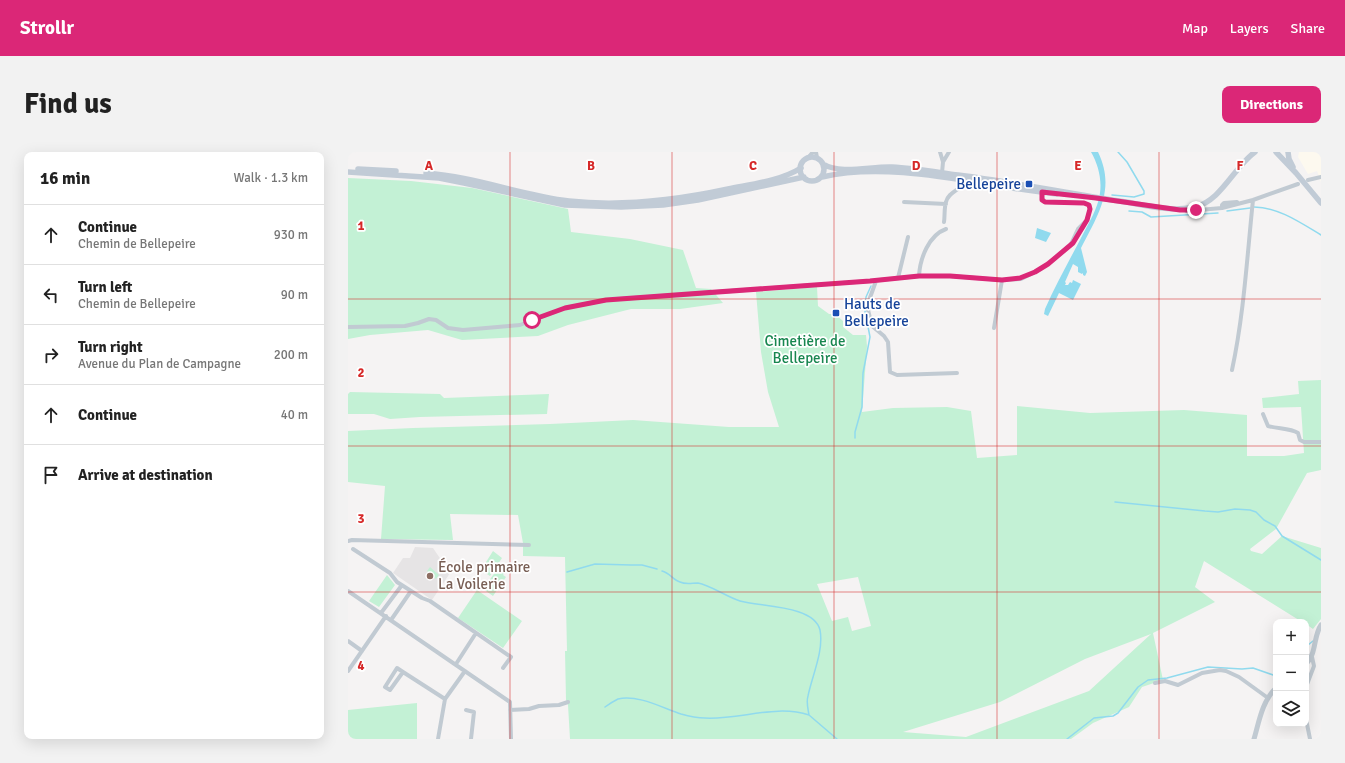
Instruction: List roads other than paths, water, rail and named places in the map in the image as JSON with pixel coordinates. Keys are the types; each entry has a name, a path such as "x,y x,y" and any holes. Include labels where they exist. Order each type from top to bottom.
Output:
{"main road":[{"path":"1042,190 911,174 878,172 829,175 815,181 807,180 804,177 801,168 802,164 807,159 815,154 823,164 835,169 880,166 909,168 1105,200 1171,208 1189,208 1212,199 1250,152"},
{"path":"1244,161 1255,152"},
{"path":"1276,152 1321,203"},
{"path":"1288,152 1289,159 1296,173"},
{"path":"822,177 824,170 823,164"},
{"path":"348,168 438,174 568,201 609,202 670,200 693,197 754,184 801,168"},
{"path":"348,172 439,178 565,204 621,207 663,205 698,200 804,177"}],"street":[{"path":"940,152 943,162 942,173"},
{"path":"943,162 949,152"},
{"path":"1308,180 1321,177"},
{"path":"944,222 948,197 966,181"},
{"path":"1171,208 1187,211 1222,208 1224,203 1252,200 1298,184"},
{"path":"348,327 405,326 428,319 436,320 448,328 464,330 520,324 565,308 606,300 876,281 919,276 950,276 1002,280 1020,278 1035,272 1058,257 1070,246 1075,241 1087,220 1090,209 1088,204 1084,203 1047,203 1042,200 1042,190"},
{"path":"1232,370 1239,337 1243,307 1252,200"},
{"path":"904,202 946,204"},
{"path":"919,276 920,268 928,244 933,237 946,229"},
{"path":"898,278 908,238"},
{"path":"994,328 1002,280"},
{"path":"876,281 867,306 872,326 884,336 888,342 890,372 897,375 957,373"},
{"path":"1263,414 1268,426 1277,429 1294,430 1298,433 1300,440 1304,442 1321,442"},
{"path":"348,541 529,545"},
{"path":"353,549 390,573 394,579 411,591 434,604 511,657 504,668"},
{"path":"381,613 402,584"},
{"path":"348,591 510,702 511,739"},
{"path":"391,620 411,591"},
{"path":"348,671 386,616"},
{"path":"1309,660 1312,657 1316,634 1321,624"},
{"path":"456,664 476,634"},
{"path":"348,641 362,651"},
{"path":"1309,679 1314,666 1312,657"},
{"path":"403,672 390,690 385,687 398,668 445,699"},
{"path":"1155,683 1165,682 1178,685 1202,673 1220,670 1226,671 1238,677 1268,698"},
{"path":"438,739 445,699 466,671"},
{"path":"1254,739 1264,706 1274,691"},
{"path":"510,710 559,705 568,702"},
{"path":"466,710 474,712 470,739"},
{"path":"1308,727 1310,739"}],"water":[{"path":"1091,152 1098,152 1103,165 1105,178 1103,202 1081,248 1087,272 1085,276 1083,273 1078,272 1078,267 1073,264 1065,282 1065,285 1068,285 1070,282 1072,283 1073,280 1081,284 1073,300 1059,293 1048,316 1044,314 1054,291 1090,222 1099,199 1100,177 1096,162"},
{"path":"1037,228 1051,233 1046,242 1035,238"}],"waterway":[{"path":"1112,195 1134,197 1144,194 1144,191 1127,162 1118,152"},
{"path":"1254,207 1280,213 1321,235"},
{"path":"1227,211 1250,208"},
{"path":"1129,211 1142,212 1151,217 1218,213"},
{"path":"855,438 855,432 862,407 863,373 870,337 865,311 866,297 871,286"},
{"path":"1115,502 1218,512 1235,509 1250,510 1256,512 1264,520 1275,526 1282,536 1321,560"},
{"path":"567,572 595,564 642,565 657,569"},
{"path":"662,571 682,583 698,583 740,601 797,611 816,622 820,630 821,638 819,655 807,698 808,710 809,715 837,739"},
{"path":"1309,644 1313,641"},
{"path":"1067,739 1094,718 1113,716 1118,713 1138,687 1148,680 1167,678 1208,667 1242,669 1253,668 1273,675"},
{"path":"605,707 618,699 633,698 658,705 681,714 699,718 731,717 784,711 809,715"}],"place":[{"name":"Bellepeire","path":"1029,184"},
{"name":"Hauts de Bellepeire","path":"836,313"},
{"name":"École primaire La Voilerie","path":"430,576"}],"park label":[{"name":"Cimetière de Bellepeire","path":"805,350"}]}
